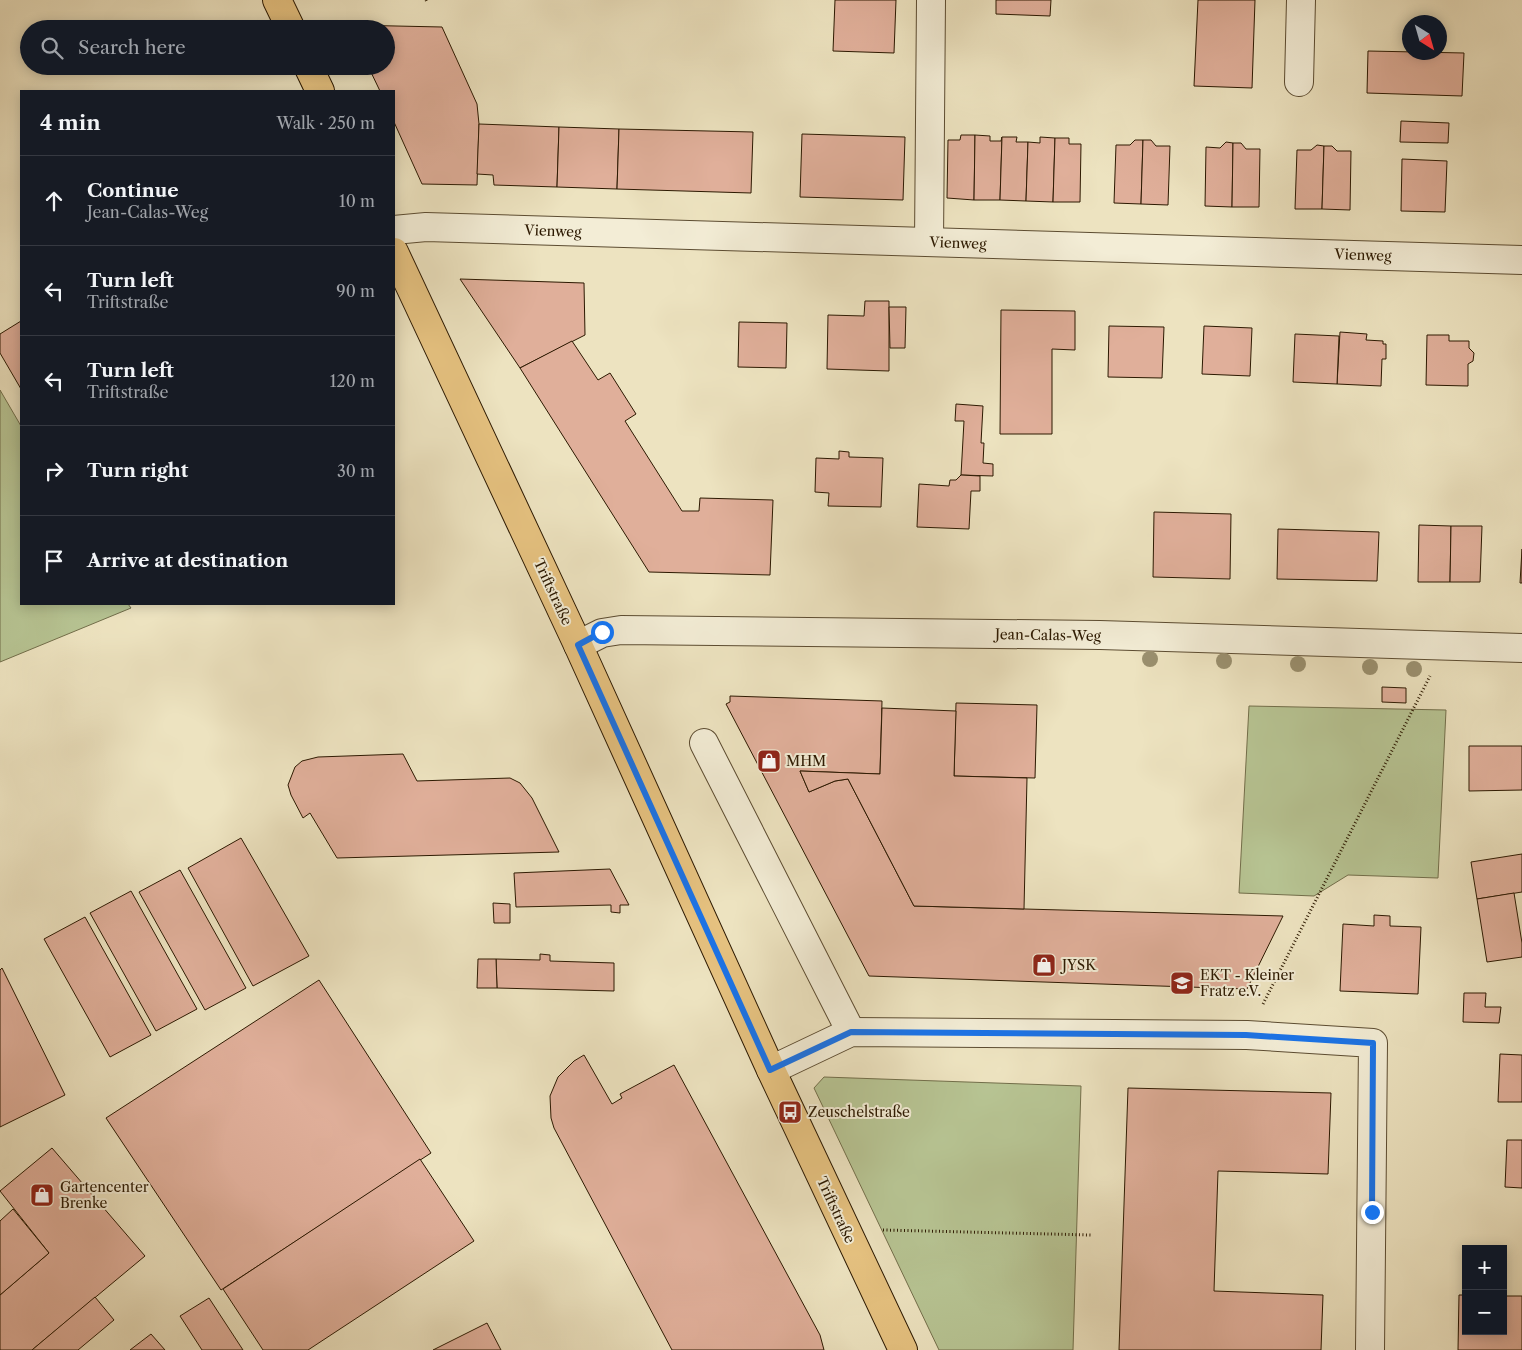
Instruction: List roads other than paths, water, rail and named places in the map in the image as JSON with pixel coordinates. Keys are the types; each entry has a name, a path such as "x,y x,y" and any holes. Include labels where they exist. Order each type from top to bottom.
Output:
{"main road":[{"path":"278,0 287,20"},
{"path":"312,75 320,90"},
{"name":"Triftstraße","path":"395,254 578,645 770,1070 903,1350"}],"street":[{"path":"929,242 931,0"},
{"path":"1299,82 1301,0"},
{"name":"Vienweg","path":"395,230 426,227 1522,260"},
{"name":"Jean-Calas-Weg","path":"578,645 602,632 620,630 1100,636 1522,648"},
{"path":"704,743 851,1032"},
{"path":"770,1070 851,1032 1246,1035 1373,1043 1370,1350"}],"place":[{"name":"MHM","path":"769,761"},
{"name":"JYSK","path":"1044,965"},
{"name":"EKT - Kleiner Fratz e.V.","path":"1182,983"},
{"name":"Zeuschelstraße","path":"790,1112"},
{"name":"Gartencenter Brenke","path":"42,1195"}]}
